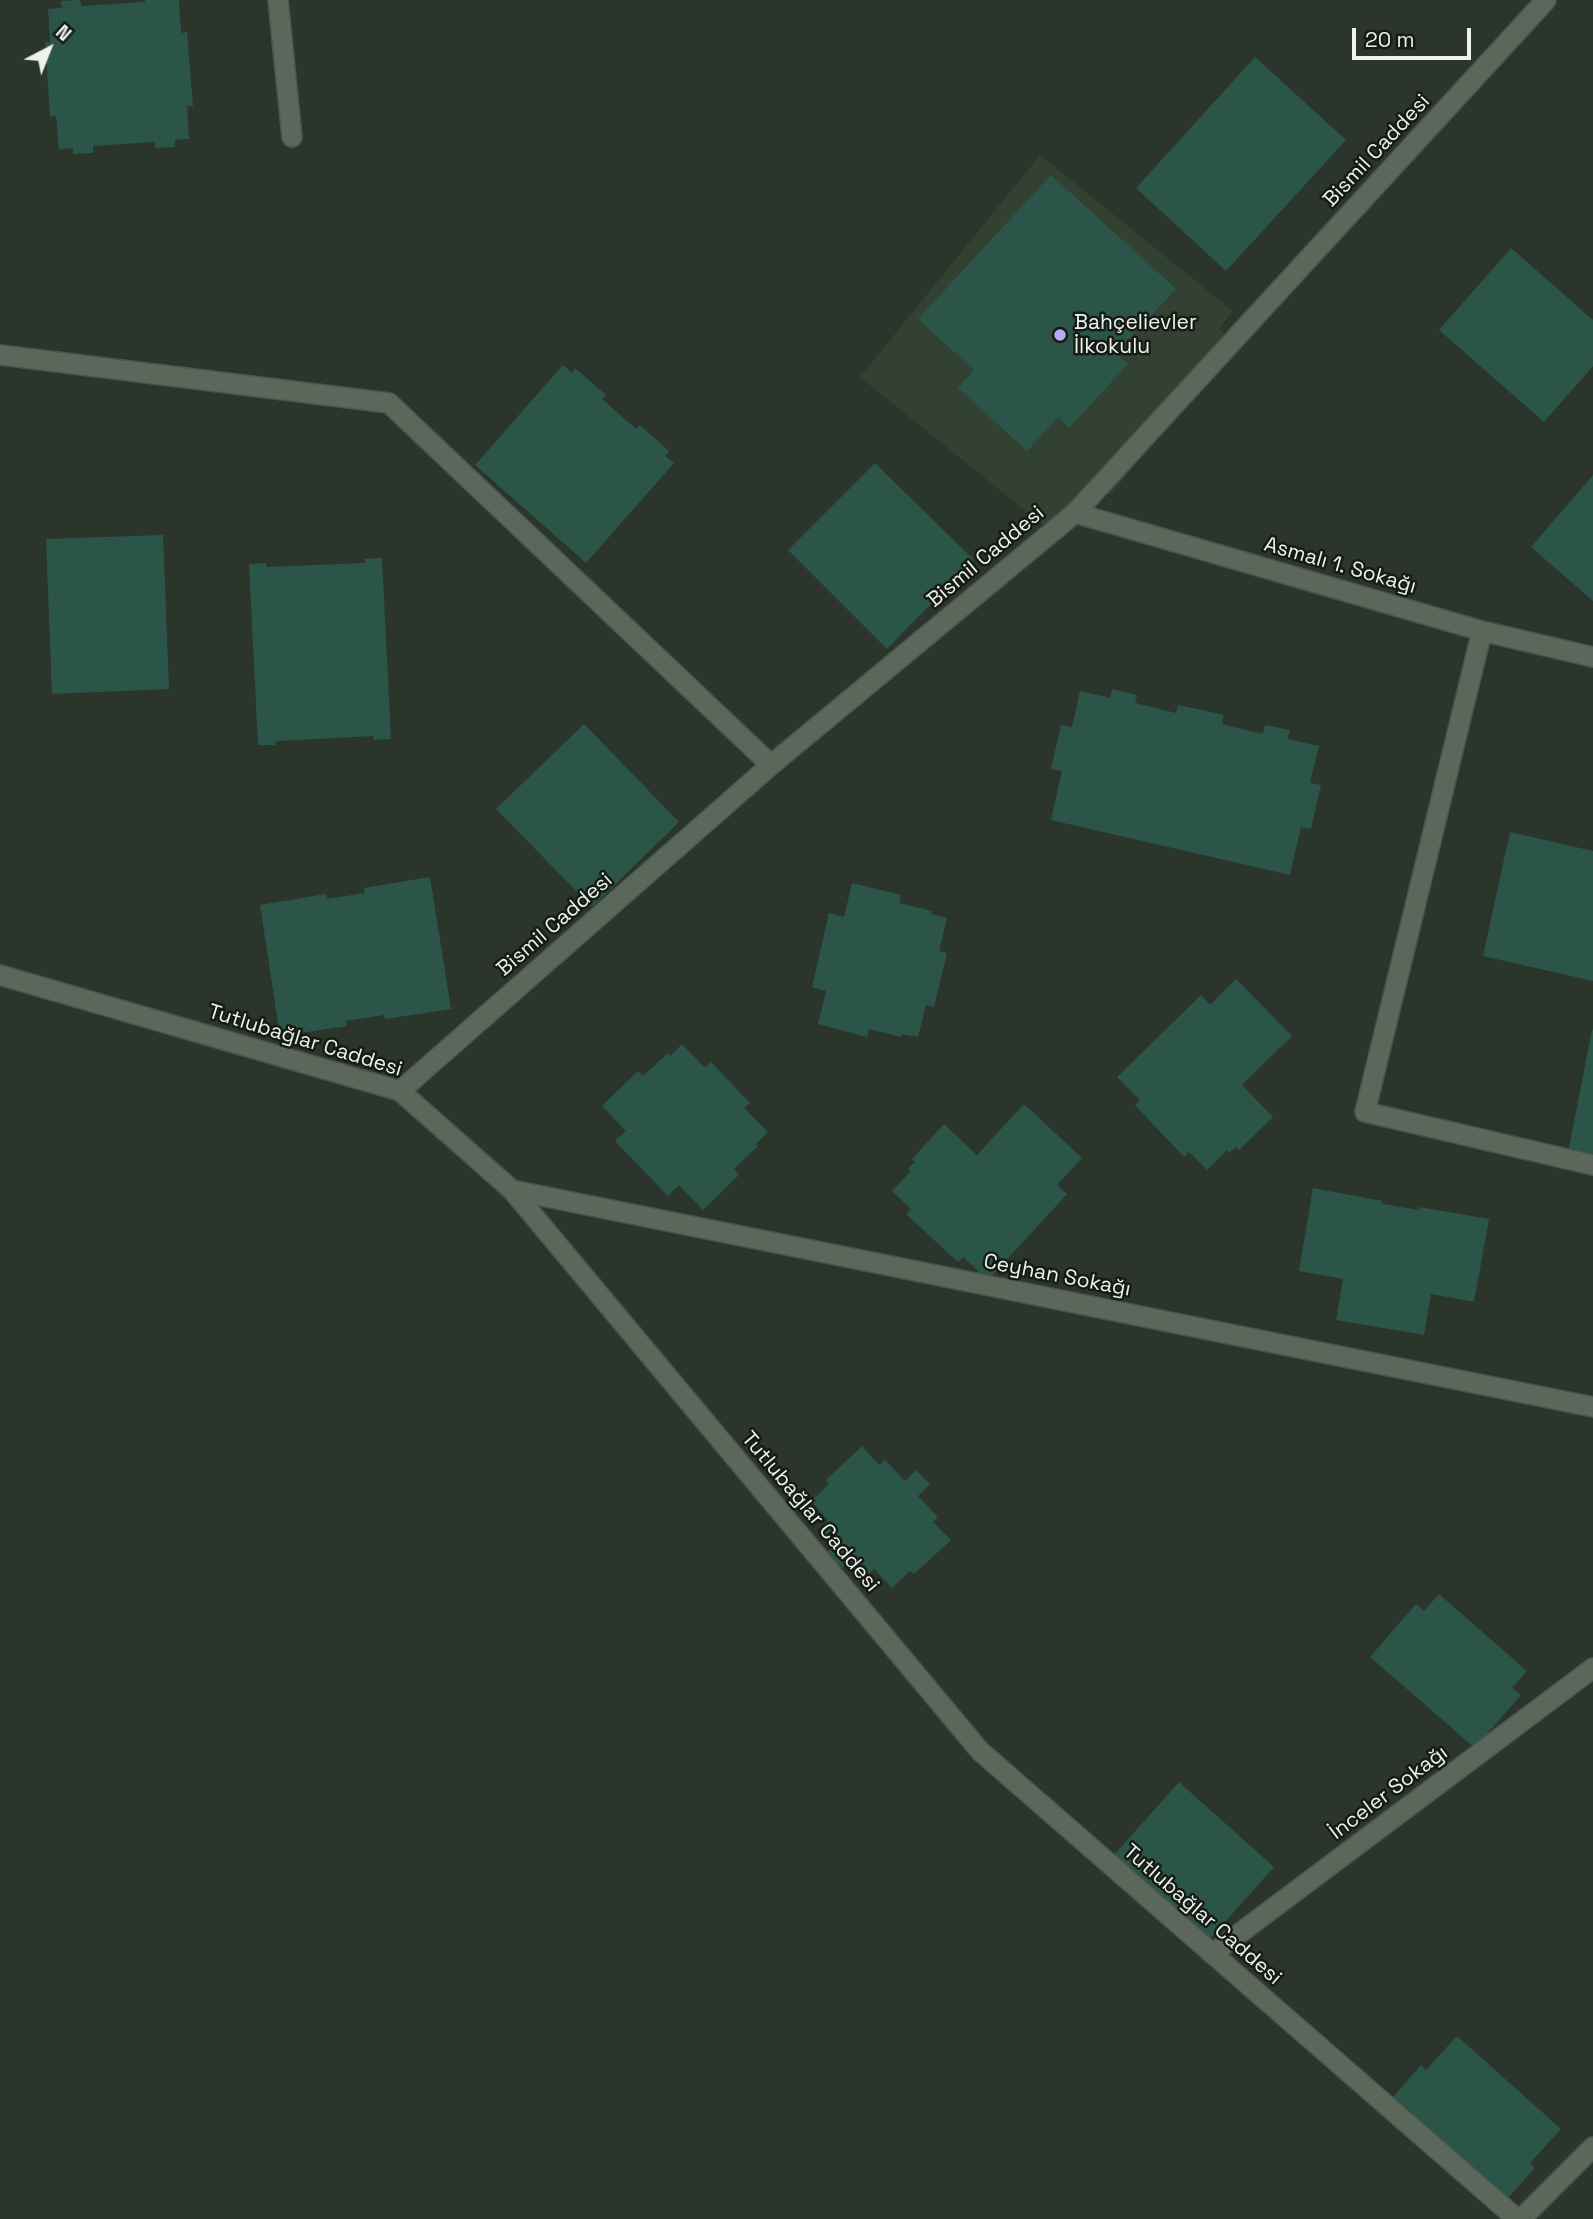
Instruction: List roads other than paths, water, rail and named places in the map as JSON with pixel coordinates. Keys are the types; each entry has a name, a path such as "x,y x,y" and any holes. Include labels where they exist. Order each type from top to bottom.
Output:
{"street":[{"path":"278,0 292,137"},
{"name":"Bismil Caddesi","path":"400,1091 771,765 1075,513 1546,0"},
{"path":"0,355 389,402 771,765"},
{"name":"Asmalı 1. Sokağı","path":"1075,513 1482,631 1593,657"},
{"path":"1482,631 1365,1112 1593,1165"},
{"name":"Tutlubağlar Caddesi","path":"0,975 400,1091 512,1190 980,1751 1519,2219"},
{"name":"Ceyhan Sokağı","path":"512,1190 1593,1407"},
{"name":"İnceler Sokağı","path":"1212,1954 1593,1668"},
{"path":"1519,2219 1593,2147"}],"place":[{"name":"Bahçelievler İlkokulu","path":"1060,335"}]}
